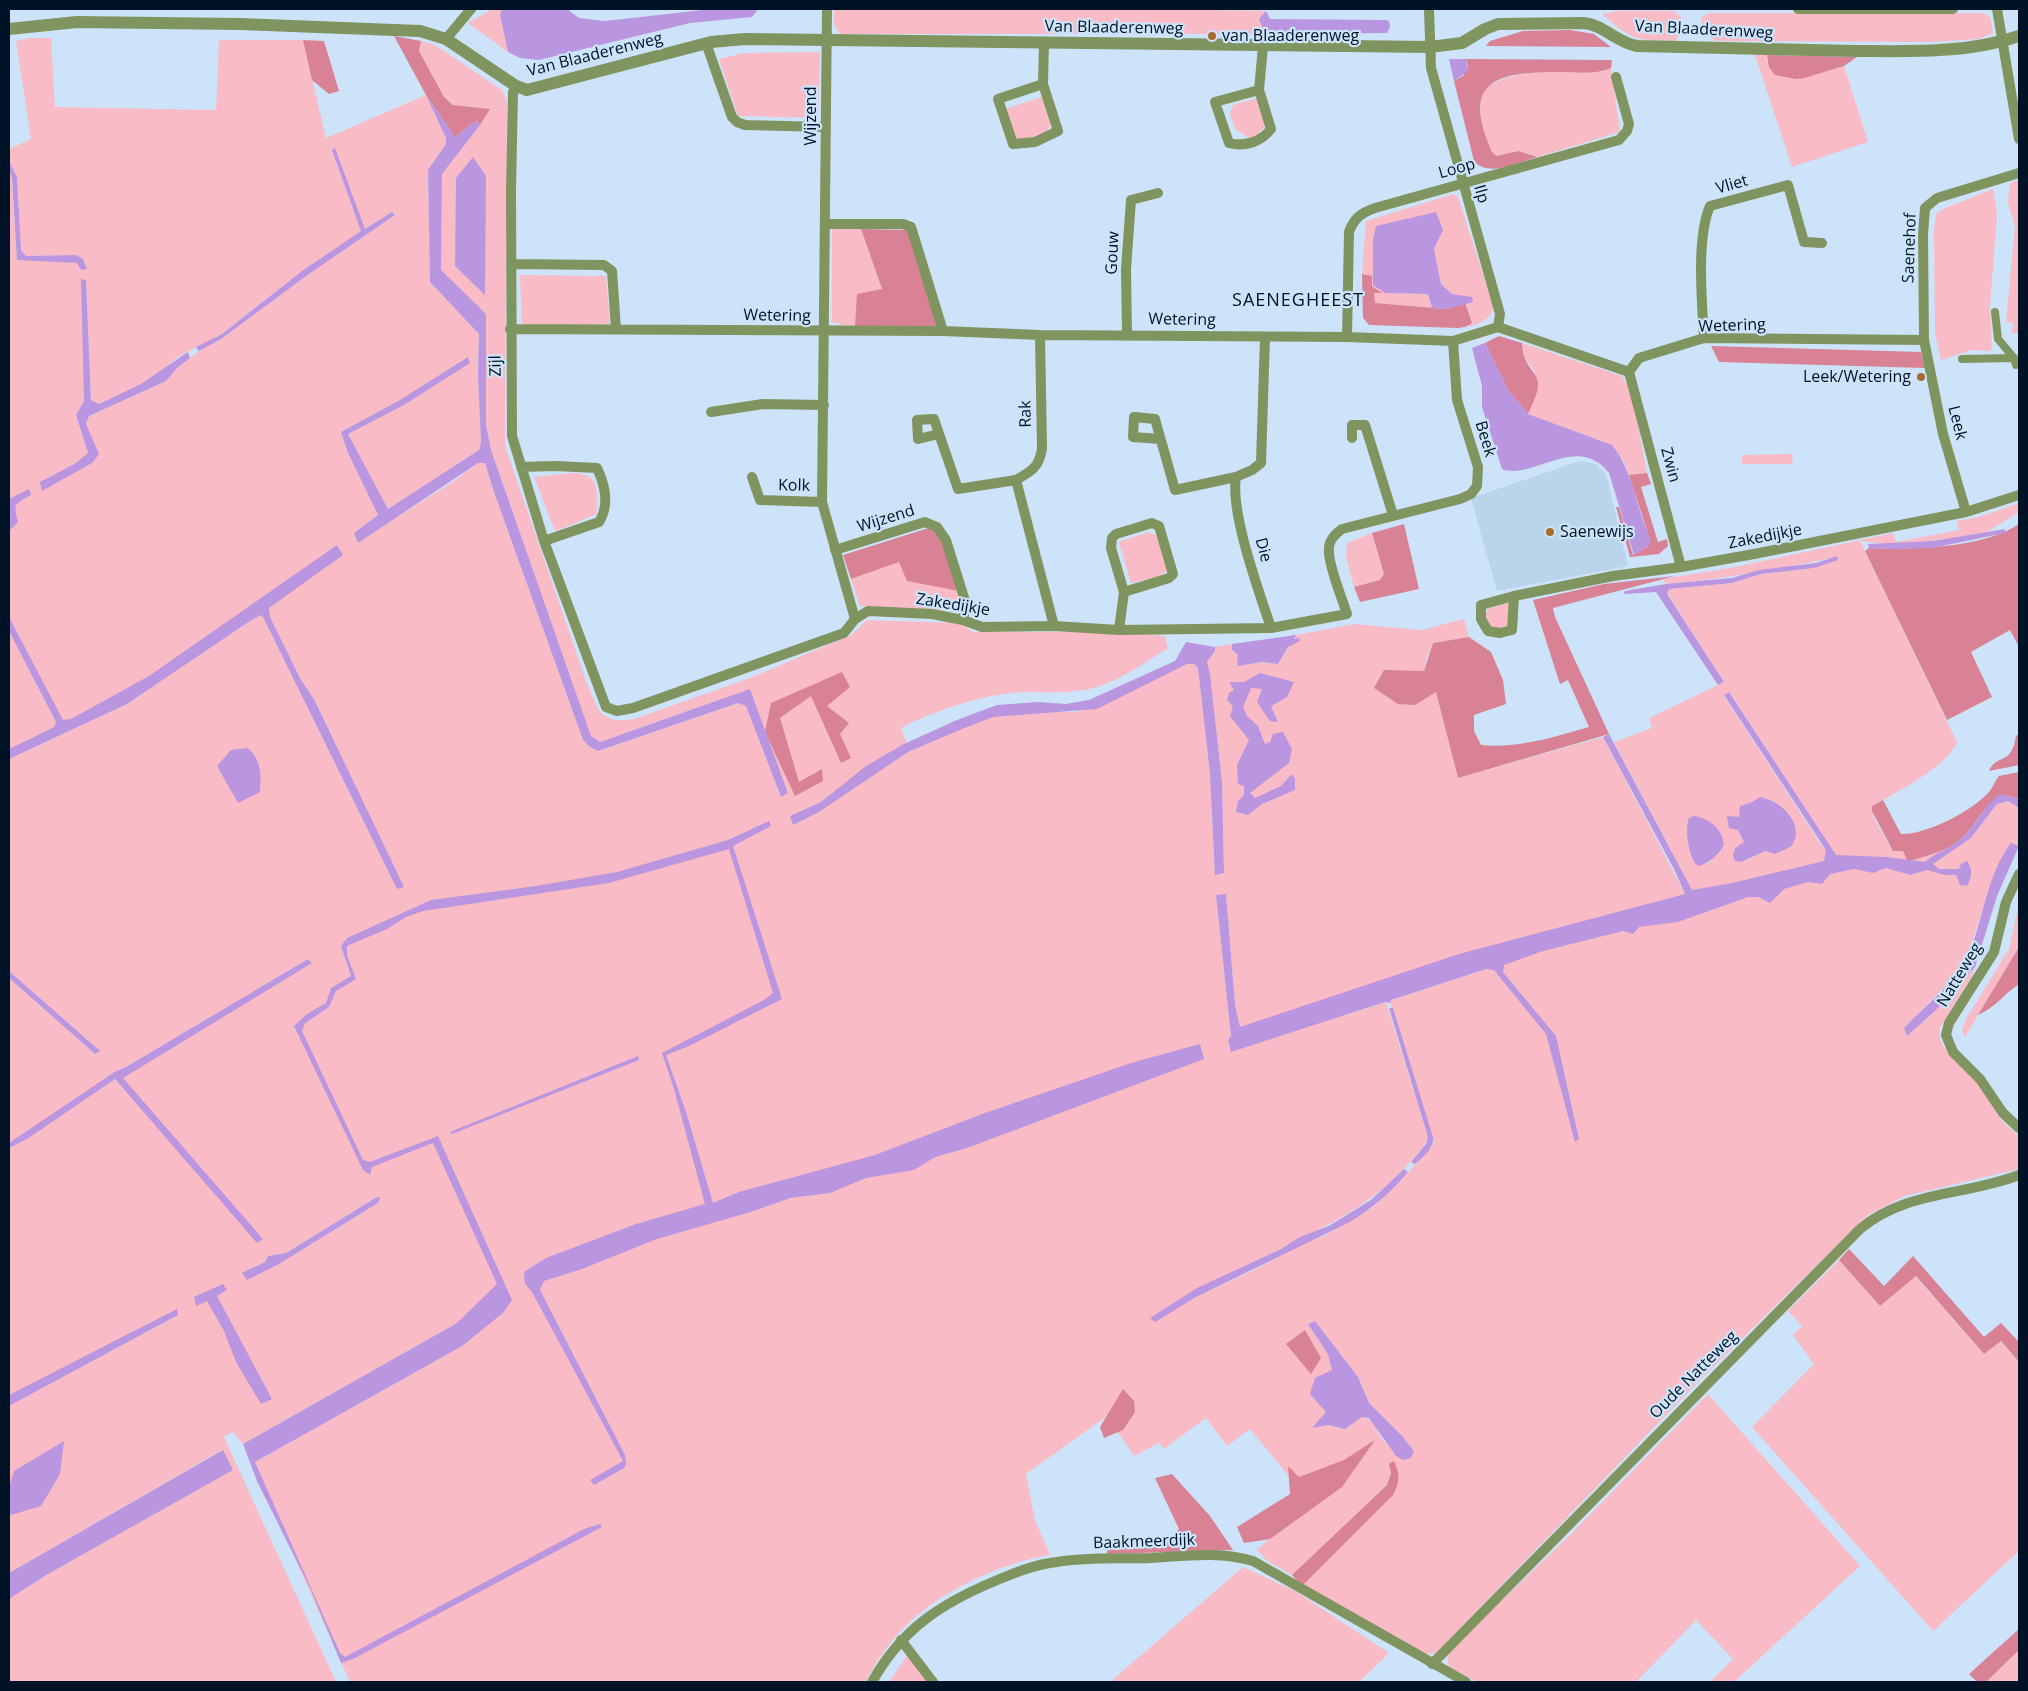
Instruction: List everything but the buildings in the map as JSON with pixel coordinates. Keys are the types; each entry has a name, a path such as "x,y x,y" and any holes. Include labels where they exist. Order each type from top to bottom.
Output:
{"street":[{"path":"446,39 471,9"},
{"name":"Wijzend","path":"827,9 822,502 855,619"},
{"name":"Ilp","path":"1429,9 1431,68 1500,314 1498,327"},
{"path":"1798,9 1953,9"},
{"path":"1997,9 2004,41 2019,139"},
{"name":"Van Blaaderenweg","path":"9,29 64,22 231,24 394,29 428,33 446,39 516,86 527,90 706,43 745,39 1430,47 1458,44 1498,24 1589,23 1626,43 1637,46 1916,51 1974,47 2019,36"},
{"path":"706,43 732,116 737,122 745,125 825,127"},
{"path":"1043,84 998,99 1013,144 1035,142 1058,131 1043,84 1044,43"},
{"path":"1259,90 1216,102 1229,143 1239,145 1253,142 1264,138 1271,129 1259,90 1263,46"},
{"name":"Loop","path":"1347,337 1348,232 1353,221 1362,212 1619,140 1627,131 1629,124 1616,77"},
{"name":"Zijl","path":"516,86 513,92 510,329 512,436 544,541 606,707"},
{"name":"Saenehof","path":"1924,340 1922,234 1925,208 1937,198 2019,173"},
{"name":"Vliet","path":"1704,338 1702,302 1704,220 1710,206 1788,186 1804,242 1822,242"},
{"name":"Gouw","path":"1127,334 1126,269 1131,200 1158,193"},
{"path":"826,224 903,224 911,226 943,331"},
{"path":"511,264 604,265 612,271 616,329"},
{"path":"1962,359 2015,361 1998,339 1995,312"},
{"path":"1498,327 1629,372"},
{"name":"Wetering","path":"510,329 824,332 943,331 1040,335 1127,334 1347,337 1453,341 1498,327"},
{"name":"Rak","path":"939,434 958,489 1016,480 1030,472 1040,461 1042,449 1040,335"},
{"path":"1160,439 1175,490 1236,476 1252,470 1261,463 1265,337"},
{"name":"Wetering","path":"1629,372 1640,358 1704,338 1924,340"},
{"name":"Leek","path":"1924,340 1943,434 1966,512"},
{"name":"Beek","path":"1347,614 1329,553 1330,542 1335,534 1342,529 1460,499 1471,494 1477,486 1478,467 1457,400 1453,341"},
{"name":"Zwin","path":"1629,372 1681,567"},
{"path":"710,412 763,404 824,405"},
{"path":"1352,438 1352,425 1365,425 1393,515"},
{"path":"521,468 555,466 597,468 602,478 605,491 605,508 599,522 544,541"},
{"name":"Die","path":"1236,476 1234,492 1250,564 1271,628"},
{"name":"Kolk","path":"752,477 760,500 822,502"},
{"path":"1016,480 1054,626"},
{"name":"Zakedijkje","path":"1514,596 1613,576 1681,567 1966,512 2019,495"},
{"name":"Wijzend","path":"835,550 925,522 938,527 946,540 966,604 964,620"},
{"path":"1119,630 1124,592 1111,548 1112,538 1116,534 1152,523 1159,526 1173,574 1168,578 1124,592"},
{"name":"Zakedijkje","path":"606,707 617,711 633,708 844,633 855,619 868,612 932,614 964,620 982,627 1054,626 1119,630 1271,628 1347,614"},
{"name":"Natteweg","path":"2019,874 2006,902 1994,952 1949,1023 1946,1035 1953,1052 1980,1079 2003,1113 2019,1128"},
{"name":"Oude Natteweg","path":"1432,1664 1860,1229 1888,1209 2019,1176"},
{"name":"Baakmeerdijk","path":"872,1682 901,1640 928,1616 959,1597 1006,1576 1044,1564 1102,1558 1215,1556 1242,1558 1262,1566 1460,1681"},
{"path":"901,1640 933,1682"}],"shaded area":[{"path":"492,9 502,9 500,15 508,52 468,23"},
{"path":"502,9 567,9 579,18 605,21 712,9 755,9 757,11 752,17 690,23 539,60 520,58 508,52 500,15"},
{"path":"834,9 1266,11 1262,15 1261,29 1264,34 840,34 834,24"},
{"path":"1266,11 1270,19 1385,20 1389,21 1390,27 1387,33 1265,34 1259,19"},
{"path":"1618,11 1674,11 1681,17 1683,31 1675,41 1635,37 1628,34 1602,14"},
{"path":"1709,13 1983,13 1990,17 1993,33 1978,39 1932,42 1716,41 1704,33 1701,17"},
{"path":"1570,30 1594,34 1611,47 1486,46 1490,41 1523,31"},
{"path":"394,36 421,41 419,51 444,97 453,105 490,109 480,125 476,121 455,137 426,95"},
{"path":"31,38 51,38 55,107 216,110 219,40 303,40 326,138 426,95 446,137 446,144 428,170 430,282 479,334 478,375 481,443 479,450 388,509 347,434 404,405 400,400 341,432 348,453 378,515 354,533 358,542 454,481 478,463 485,463 583,740 590,747 599,751 738,703 746,706 781,797 788,793 750,689 600,742 591,737 491,450 486,425 486,314 441,271 442,174 490,109 454,105 444,97 419,51 421,41 443,50 503,91 507,104 505,446 586,681 601,713 613,720 634,719 750,678 851,635 867,620 960,623 973,632 1120,632 1165,636 1168,648 1132,671 1104,685 1084,690 1063,692 997,695 940,711 901,728 907,743 957,720 1032,712 1076,712 1187,664 1195,664 1198,668 1210,774 1215,875 1224,873 1222,782 1207,662 1215,651 1215,647 1232,644 1232,650 1246,665 1262,662 1278,664 1296,635 1354,624 1422,630 1464,619 1469,637 1433,643 1424,671 1374,688 1392,700 1405,704 1417,702 1436,692 1458,778 1603,737 1685,894 1692,890 1614,742 1652,728 1649,718 1724,682 1667,593 1669,589 1732,583 1761,574 1814,568 1832,558 1771,570 1708,579 1666,584 1663,579 1735,567 1893,533 1896,542 1959,530 1957,521 1979,517 2019,503 2019,512 1989,531 1961,537 1896,545 1860,541 1957,742 1943,761 1932,770 1872,806 1874,818 1892,850 1903,851 1909,862 1971,838 1997,804 2008,801 2019,808 2019,845 2004,852 1968,954 1949,982 1904,1028 1907,1036 1936,1010 1975,967 1971,978 1940,1028 1940,1039 1945,1049 1974,1077 2002,1121 2019,1136 2019,1169 1905,1196 1868,1215 1697,1383 1436,1653 1424,1654 1302,1586 1393,1495 1391,1473 1387,1485 1292,1575 1266,1560 1257,1550 1310,1502 1250,1429 1227,1446 1206,1418 1164,1449 1159,1443 1134,1456 1107,1416 1026,1474 1035,1520 1050,1555 1029,1559 985,1574 943,1597 906,1625 884,1651 865,1682 350,1682 294,1556 257,1481 253,1463 462,1346 497,1285 457,1323 243,1444 233,1432 224,1437 336,1682 9,1682 9,1599 48,1574 232,1470 222,1450 9,1573 9,1512 12,1515 9,1488 9,1406 178,1315 9,1398 9,978 95,1054 100,1051 9,971 9,759 127,704 253,619 262,615 397,889 403,887 314,699 301,680 264,606 63,729 9,620 9,169 12,177 17,260 76,255 26,256 21,250 17,177 9,161 9,149 31,139 16,41","holes":["332,150 365,229 392,212 395,215 309,274 221,339 199,351 177,368 166,381 89,416 86,424 92,463 40,482 76,463 88,453 76,415 84,401 86,280 91,400 99,404 141,384 163,370 176,358 222,334 302,271 361,230","1730,693 1835,854 1822,846 1724,696","1752,802 1775,854 1765,851 1741,862 1745,843 1740,832 1740,818 1747,803","1687,823 1723,847 1707,864 1693,861","1226,894 1235,1005 1240,1028 1486,969 1391,1000 1390,1003 1434,1143 1398,1184 1373,1207 1324,1236 1306,1242 1260,1267 1196,1297 1155,1321 1231,1274 1332,1223 1374,1196 1411,1161 1421,1150 1428,1137 1386,1002 1231,1051 1228,1040 1231,1036 1216,895","308,959 311,963 122,1078 198,1173 115,1079 35,1130 116,1071 126,1067","377,1197 378,1203 279,1264 243,1274 265,1262 268,1256 286,1253","1315,1321 1358,1377 1369,1403 1403,1437 1414,1451 1411,1458 1386,1443 1380,1437 1373,1423 1367,1418 1362,1417 1344,1429 1328,1425 1313,1427 1327,1412 1332,1370 1328,1354 1308,1324"]},
{"path":"303,40 324,41 339,91 329,94 312,80"},
{"path":"820,52 818,118 738,116 719,59 743,53"},
{"path":"1755,55 1767,55 1767,62 1796,79 1844,66 1868,142 1792,167"},
{"path":"1767,55 1857,57 1844,66 1796,79 1775,75 1769,67"},
{"path":"1449,59 1466,59 1468,71 1454,81"},
{"path":"1466,59 1612,60 1611,68 1599,72 1538,72 1519,74 1503,78 1490,85 1483,95 1480,109 1483,128 1492,152 1496,156 1519,151 1537,157 1496,169 1480,166 1474,161 1454,81 1463,76 1468,66"},
{"path":"1611,68 1620,132 1537,157 1519,151 1496,156 1492,152 1481,120 1482,96 1485,88 1495,82 1516,75 1549,72 1592,73"},
{"path":"426,95 455,137 476,121 480,125 442,174 441,270 486,314 486,425 491,450 591,736 600,742 750,689 788,793 781,797 746,706 738,703 598,751 590,747 583,740 485,463 478,463 358,543 354,533 378,515 348,453 341,432 400,400 468,357 470,363 404,405 348,434 388,509 479,450 481,443 478,375 479,334 430,282 428,170 446,144 446,138"},
{"path":"1042,97 1051,124 1047,131 1024,141 1015,138 1005,109"},
{"path":"1257,98 1265,126 1256,137 1249,138 1235,129 1230,114 1233,105"},
{"path":"335,148 365,229 392,212 395,215 309,274 221,339 199,351 196,347 222,334 302,271 361,231 332,150"},
{"path":"473,157 486,176 485,295 455,266 456,178"},
{"path":"9,161 17,177 21,250 26,256 76,255 83,259 87,269 81,270 77,263 17,260 12,178"},
{"path":"2019,180 2019,333 2012,333 2013,323 2006,322 2015,227 2008,202 2010,183"},
{"path":"1993,189 1997,214 1990,306 1992,348 1989,351 1972,350 1941,360 1935,334 1934,231 1936,214 1943,209"},
{"path":"1453,194 1458,197 1493,305 1491,314 1480,323 1465,327 1472,322 1465,302 1472,302 1452,294 1441,284 1434,249 1443,229 1385,293 1428,294 1432,308 1374,303 1373,293 1381,293 1372,286 1371,276 1362,274 1366,221"},
{"path":"1436,212 1443,230 1434,249 1441,284 1452,294 1472,297 1473,302 1446,309 1432,308 1428,294 1385,293 1373,285 1373,240 1376,226"},
{"path":"832,228 861,229 882,289 855,328 832,322"},
{"path":"861,229 909,230 937,328 855,328 857,294 882,289"},
{"path":"1362,274 1372,276 1372,286 1382,293 1374,293 1375,303 1446,309 1465,302 1472,323 1458,328 1369,325 1363,318"},
{"path":"520,275 606,276 610,324 522,328"},
{"path":"81,279 86,280 91,400 99,404 141,384 188,352 190,358 177,368 166,381 89,416 86,424 99,454 92,463 42,491 40,482 76,463 88,453 76,415 84,401"},
{"path":"1499,336 1522,343 1527,363 1538,380 1535,399 1528,414 1508,390 1485,343"},
{"path":"1485,343 1508,390 1528,414 1612,445 1630,479 1651,540 1647,547 1634,555 1609,473 1596,462 1583,457 1569,457 1527,469 1514,471 1502,469 1482,407 1482,386 1472,348"},
{"path":"1522,343 1622,376 1631,391 1647,473 1629,475 1624,462 1612,445 1528,414 1535,399 1535,372 1525,359"},
{"path":"1711,346 1921,352 1925,368 1719,362"},
{"path":"1793,454 1792,464 1742,464 1742,455"},
{"name":"Saenewijs","path":"1580,461 1596,464 1606,474 1628,566 1497,591 1471,498"},
{"path":"572,473 582,474 593,480 597,491 597,514 555,531 534,477"},
{"path":"1647,473 1651,484 1641,487 1658,542 1667,539 1668,546 1659,554 1630,557 1616,507 1619,507 1633,555 1647,547 1650,540 1629,475"},
{"path":"29,489 31,495 17,505 18,522 9,531 9,499"},
{"path":"1404,524 1419,589 1360,602 1354,587 1380,580 1384,574 1372,533"},
{"path":"2019,524 2019,647 2010,630 1971,652 1992,697 1947,720 1865,551 1869,548 1926,548 1967,543 2004,532"},
{"path":"935,526 947,538 959,591 907,581 899,562 851,579 843,555"},
{"path":"2005,529 2005,533 1932,548 1869,548 1868,544 1933,541"},
{"path":"1148,532 1158,536 1167,571 1158,577 1131,583 1119,542"},
{"path":"1372,533 1384,574 1380,580 1354,587 1346,557 1347,543"},
{"path":"337,545 343,555 269,608 270,617 301,680 314,699 404,887 397,889 262,615 253,619 127,704 9,759 9,749 54,727 56,722 9,631 9,617 63,720 71,719 149,676"},
{"path":"1837,556 1838,560 1814,568 1761,574 1732,583 1669,589 1667,594 1724,682 1718,685 1656,592 1624,594 1625,591 1666,584 1732,578 1759,570 1816,563"},
{"path":"900,561 959,591 963,605 961,612 860,606 851,579"},
{"path":"1675,576 1553,608 1555,617 1609,734 1458,778 1436,692 1415,705 1398,704 1374,688 1384,670 1424,671 1433,643 1469,637 1491,652 1503,680 1506,704 1474,715 1474,731 1481,745 1522,744 1589,727 1568,680 1560,684 1533,600 1604,584"},
{"path":"1511,602 1507,626 1500,630 1489,627 1485,616 1488,609"},
{"path":"9,631 56,722 54,727 9,749"},
{"path":"1296,635 1294,639 1299,638 1300,641 1288,647 1278,664 1262,662 1238,666 1237,654 1232,650 1232,644"},
{"path":"1186,642 1215,647 1215,651 1207,662 1222,782 1224,873 1215,875 1210,774 1198,668 1194,664 1187,664 1097,709 993,717 962,729 908,752 819,812 793,825 790,816 821,802 866,766 902,745 957,720 997,705 1038,702 1066,704 1089,700 1175,661"},
{"path":"842,672 850,687 827,706 849,723 840,734 851,758 841,763 811,696 780,718 799,782 822,769 823,781 795,796 765,732 771,703"},
{"path":"1260,673 1294,682 1287,697 1271,706 1278,722 1270,721 1257,702 1262,689 1251,688 1243,707 1247,716 1258,726 1265,744 1270,742 1273,734 1283,732 1292,749 1289,763 1250,793 1255,798 1281,786 1292,774 1295,779 1295,790 1262,804 1248,815 1236,812 1238,801 1244,795 1244,786 1238,784 1237,765 1249,740 1230,716 1233,706 1227,700 1229,693 1234,690 1229,682 1244,682"},
{"path":"1729,692 1836,855 1887,857 1925,862 1960,840 1994,798 2000,794 2019,799 2019,808 2008,801 1997,804 1971,838 1933,864 1939,869 1959,869 1961,864 1967,861 1971,873 1967,886 1960,885 1956,875 1945,875 1927,870 1910,875 1886,868 1873,873 1854,869 1830,874 1822,884 1808,882 1784,889 1770,903 1759,897 1748,897 1678,922 1639,927 1633,934 1623,931 1543,951 1504,965 1503,972 1556,1036 1579,1139 1575,1142 1546,1034 1494,970 1486,969 1391,1000 1390,1003 1385,1002 1231,1052 1228,1040 1231,1036 1216,895 1226,894 1235,1005 1240,1027 1459,954 1685,894 1674,869 1603,737 1609,734 1692,890 1732,883 1824,861 1826,850 1724,695"},
{"path":"2019,734 2019,765 1989,771 1996,762 2008,756 2014,746 2016,736"},
{"path":"247,748 256,757 260,768 260,792 238,803 217,766 231,750"},
{"path":"2019,772 2019,799 2004,795 1986,808 1958,841 1938,852 1908,862 1903,851 1893,851 1872,811 1872,806 1883,800 1901,834 1923,831 1948,821 1981,800 1999,776"},
{"path":"1760,797 1779,805 1790,815 1795,828 1795,839 1792,846 1775,854 1765,851 1741,862 1735,861 1733,856 1735,848 1744,842 1738,830 1729,828 1727,816 1739,817 1740,806"},
{"path":"1694,816 1705,819 1714,825 1723,838 1724,844 1714,858 1699,866 1695,863 1690,852 1687,836 1689,818"},
{"path":"769,821 771,826 733,846 782,999 689,1046 666,1055 687,1115 713,1203 739,1192 875,1155 985,1113 1131,1063 1200,1044 1204,1059 967,1148 935,1157 914,1170 866,1178 830,1193 790,1198 754,1211 657,1239 582,1269 544,1281 540,1290 625,1455 626,1464 624,1468 594,1485 590,1480 623,1461 532,1292 525,1284 524,1272 546,1258 636,1224 705,1204 674,1089 662,1053 764,1000 773,993 729,849 609,883 423,911 406,917 387,929 347,946 347,955 356,979 336,991 329,1007 305,1023 302,1031 363,1160 370,1162 438,1136 512,1300 503,1313 462,1346 255,1462 340,1653 345,1657 584,1529 600,1524 602,1527 353,1659 341,1663 310,1588 257,1481 243,1444 457,1323 497,1284 433,1143 372,1167 370,1175 363,1170 294,1026 307,1014 326,1003 331,988 351,976 341,946 347,938 431,900 536,886 617,872 728,840"},
{"path":"2011,843 2019,846 1997,896 1975,967 1936,1010 1907,1036 1904,1028 1940,993 1964,963 1974,939 1996,868"},
{"path":"2019,903 2019,947 1965,1037 1962,1030 1966,1019 2009,949"},
{"path":"2019,947 2019,984 1989,1009 1978,1015"},
{"path":"308,959 312,963 123,1078 263,1239 257,1243 115,1079 27,1139 9,1148 9,1143 116,1071 126,1067"},
{"path":"9,971 100,1051 95,1054 9,978"},
{"path":"1389,1008 1393,1008 1433,1137 1430,1149 1415,1164 1411,1162 1426,1144 1428,1137"},
{"path":"638,1056 639,1060 452,1134 450,1132"},
{"path":"1404,1169 1408,1172 1395,1187 1374,1206 1350,1222 1196,1297 1155,1322 1150,1318 1197,1288 1279,1250 1300,1237 1329,1226 1371,1200"},
{"path":"377,1197 380,1197 378,1203 279,1264 247,1280 242,1273 265,1262 268,1256 286,1253"},
{"path":"1849,1249 1884,1286 1913,1256 1984,1337 2001,1323 2019,1342 2019,1362 2001,1341 1984,1354 1916,1276 1880,1306 1839,1260"},
{"path":"1839,1260 1880,1306 1915,1276 1984,1354 2000,1341 2019,1362 2019,1551 1933,1631 1752,1427 1814,1364 1793,1335 1802,1326 1788,1311"},
{"path":"223,1284 227,1290 217,1296 272,1399 261,1404 236,1362 224,1331 207,1301 196,1306 194,1297"},
{"path":"177,1309 178,1315 9,1406 9,1395"},
{"path":"1315,1321 1358,1377 1369,1403 1403,1437 1414,1451 1411,1458 1403,1460 1396,1456 1369,1418 1362,1417 1345,1429 1328,1425 1312,1428 1326,1412 1310,1394 1315,1378 1332,1370 1328,1354 1308,1324"},
{"path":"1305,1330 1321,1358 1311,1374 1286,1344"},
{"path":"1123,1389 1134,1401 1135,1412 1123,1430 1104,1438 1100,1427"},
{"path":"1708,1394 1860,1566 1734,1682 1710,1682 1733,1659 1696,1620 1636,1682 1478,1682 1449,1668 1447,1653 1570,1535"},
{"path":"1375,1440 1342,1487 1270,1539 1244,1543 1237,1527 1290,1494 1288,1466 1299,1477 1344,1460"},
{"path":"64,1441 60,1474 41,1506 11,1515 9,1512 9,1488 14,1471"},
{"path":"223,1450 233,1470 48,1574 9,1599 9,1573"},
{"path":"1394,1461 1398,1478 1393,1495 1302,1586 1292,1575 1387,1485 1391,1473 1389,1464"},
{"path":"1172,1474 1210,1516 1233,1550 1107,1554 1108,1541 1165,1543 1179,1529 1155,1478"},
{"path":"1243,1567 1295,1591 1389,1653 1359,1682 1110,1682"},
{"path":"2019,1629 2019,1650 1986,1682 1977,1682 1969,1674"},
{"path":"2019,1650 2019,1682 1986,1682"},
{"path":"908,1654 929,1682 889,1682"}],"place":[{"name":"van Blaaderenweg","path":"1212,36"},
{"name":"Leek/Wetering","path":"1921,377"},
{"name":"Saenewijs","path":"1550,532"}],"district":[{"name":"SAENEGHEEST","path":"1298,301"}]}
